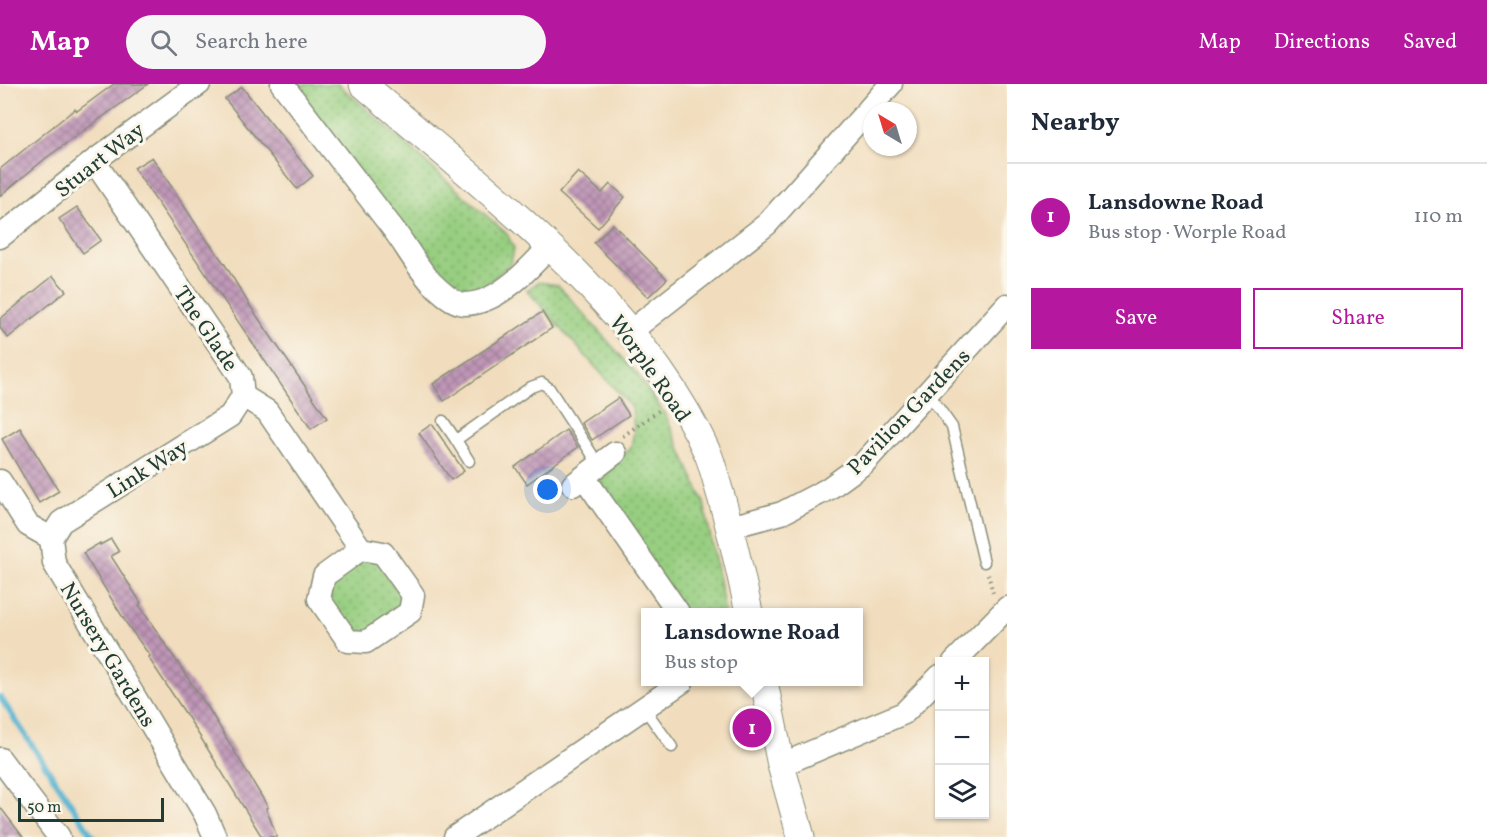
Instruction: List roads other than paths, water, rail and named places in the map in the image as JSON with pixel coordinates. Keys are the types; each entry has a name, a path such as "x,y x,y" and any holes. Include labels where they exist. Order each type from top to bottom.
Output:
{"street":[{"name":"Stuart Way","path":"0,237 94,162 199,84"},
{"path":"282,84 404,243 429,280 446,296 463,304 482,301 507,287 531,267 550,246"},
{"name":"Worple Road","path":"363,84 550,246 631,332 678,397 708,456 730,527 748,608"},
{"path":"631,332 767,224 891,84"},
{"name":"The Glade","path":"94,162 241,377 243,396 267,411 361,549"},
{"name":"Pavilion Gardens","path":"730,527 782,513 828,489 864,463 1007,305"},
{"name":"Link Way","path":"51,538 61,522 230,416 243,396"},
{"path":"593,470 676,608"},
{"path":"0,481 28,525 51,538"},
{"name":"Nursery Gardens","path":"51,538 54,563 205,814 215,837"},
{"path":"361,549 383,553 413,595 410,612 366,642 348,641 319,598 324,576 361,549"},
{"path":"959,657 1007,608"},
{"path":"781,765 904,713 935,680"},
{"path":"455,837 675,686"},
{"path":"765,686 781,765 801,837"},
{"path":"0,759 59,837"}],"lane":[{"path":"456,440 531,387 542,383 549,388 593,470"},
{"path":"928,393 952,428 984,562"},
{"path":"443,421 469,461"},
{"path":"644,708 672,747"}],"waterway":[{"path":"0,697 93,837"}],"place":[{"name":"Lansdowne Road","path":"752,728"}]}
